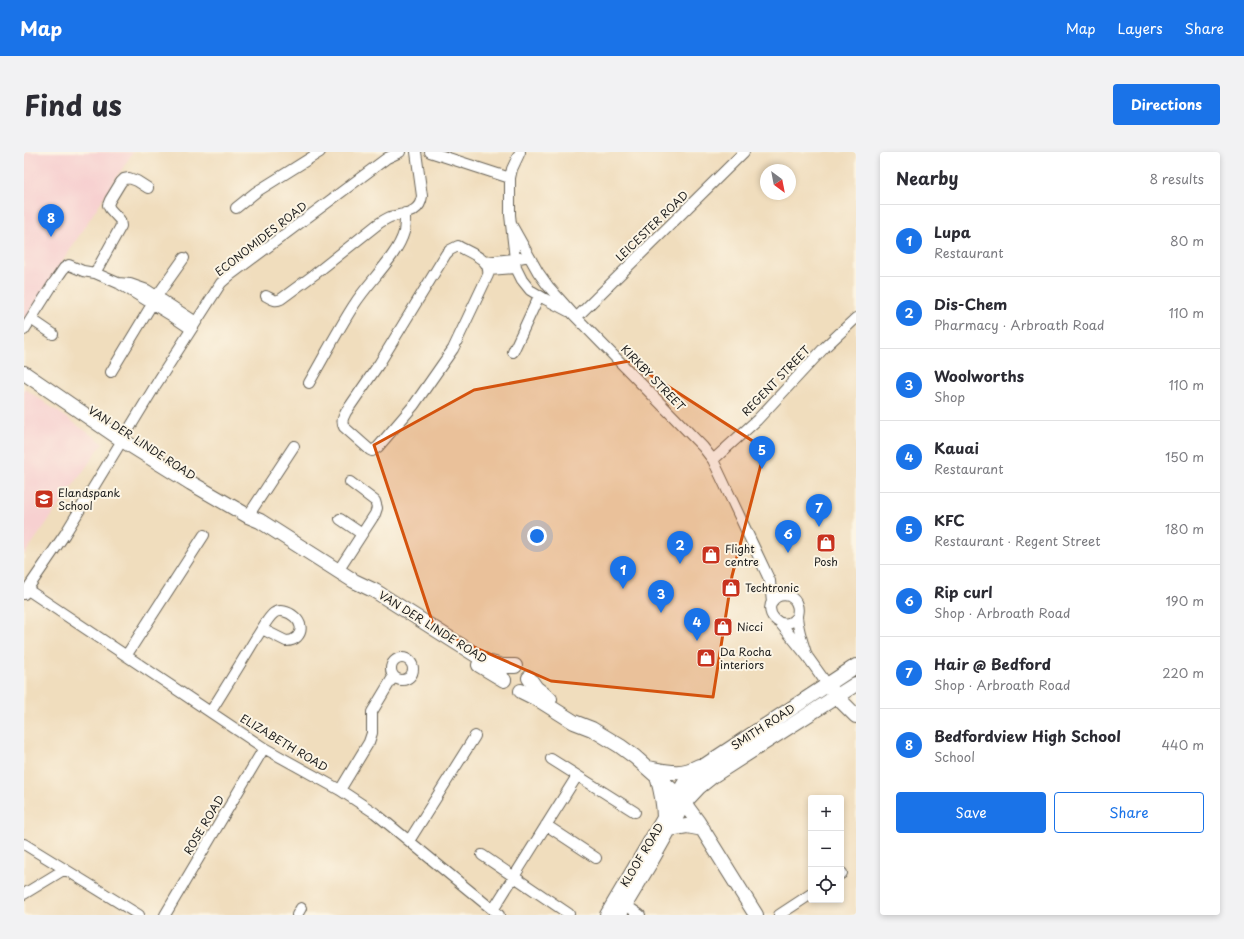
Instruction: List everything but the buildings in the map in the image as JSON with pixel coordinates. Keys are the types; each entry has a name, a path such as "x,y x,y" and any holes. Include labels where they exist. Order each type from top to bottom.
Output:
{"main road":[{"name":"VAN DER LINDE ROAD","path":"24,366 124,436"},
{"name":"VAN DER LINDE ROAD","path":"24,373 231,501 354,581 375,591 487,662 502,666 515,666"},
{"name":"VAN DER LINDE ROAD","path":"354,581 371,597 504,680"},
{"path":"592,729 574,722 521,691 513,691 507,687 504,680 505,673 515,666 523,668 528,673 529,678 539,692 577,716 592,729 620,746 652,772 681,799 701,825 756,915"},
{"name":"SMITH ROAD","path":"681,799 684,784 701,768 856,666"},
{"path":"521,691 527,686 529,678"},
{"path":"827,684 836,697 856,716"},
{"name":"SMITH ROAD","path":"681,799 714,775 856,684"},
{"path":"652,772 684,773 716,758"},
{"path":"652,772 662,791 667,824 687,826 701,825"},
{"path":"701,825 697,815 697,802 704,788 714,775"},
{"name":"KLOOF ROAD","path":"607,915 620,906 681,799"}],"street":[{"name":"ECONOMIDES ROAD","path":"26,592 65,534 124,436 221,284 229,276 386,158 400,152"},
{"path":"266,296 278,301 378,224 388,218 415,210 421,202 422,196 416,152"},
{"path":"430,152 510,178"},
{"name":"KIRKBY STREET","path":"520,152 512,169 510,178 511,224 515,264 520,277 526,286 540,297 575,316"},
{"name":"LEICESTER ROAD","path":"575,316 744,152"},
{"path":"236,208 256,192 314,154"},
{"path":"95,273 121,226 120,220 108,205 117,188 126,178 137,181 148,188"},
{"path":"309,383 354,305 392,255 400,241 404,230 405,213"},
{"name":"KIRKBY STREET","path":"511,224 538,272 548,286 575,316 703,447 712,460 770,581"},
{"path":"487,266 488,275 453,349 414,405 378,447 372,451 367,449 344,427 342,422 346,412 379,364 450,250 458,246 487,266 515,264 529,256"},
{"path":"111,372 155,300 184,258"},
{"path":"24,330 64,268 69,265 83,271 95,273 155,300 193,326"},
{"path":"513,352 540,297 548,286"},
{"name":"REGENT STREET","path":"712,460 757,420 825,347 856,318"},
{"path":"31,319 53,334"},
{"path":"253,516 294,446"},
{"path":"338,571 375,514 377,508 375,501 350,482"},
{"path":"340,519 362,534"},
{"path":"126,656 204,534"},
{"path":"770,581 785,596"},
{"path":"770,581 772,603 770,612 774,620 784,624 792,622 797,616"},
{"name":"ELIZABETH ROAD","path":"26,592 211,711 264,748 340,790 375,813 496,912"},
{"path":"772,603 777,597 785,596 793,598 796,602 798,611 797,616 807,656"},
{"path":"780,623 807,656 827,684"},
{"path":"211,711 262,629"},
{"path":"340,790 369,742 372,733 372,712 394,677"},
{"path":"409,841 475,736"},
{"name":"ROSE ROAD","path":"164,915 264,748"},
{"path":"551,759 635,812"},
{"path":"496,912 514,877 577,776"},
{"path":"546,825 596,858"},
{"path":"24,844 139,915"},
{"path":"482,855 569,914"},
{"path":"24,894 65,870"},
{"path":"779,915 808,896"},
{"path":"620,906 640,915"}],"highlighted area":[{"path":"629,361 765,449 732,576 713,697 551,681 435,630 374,445 474,390"}],"shaded area":[{"path":"24,152 133,152 24,321"},
{"name":"Elandspank School","path":"24,388 103,443 24,555"}],"place":[{"name":"Bedfordview High School","path":"51,237"},
{"name":"KFC","path":"762,469"},
{"name":"Elandspank School","path":"44,499"},
{"name":"Hair @ Bedford","path":"819,527"},
{"name":"Posh","path":"826,543"},
{"name":"Rip curl","path":"788,553"},
{"name":"Flight centre","path":"711,555"},
{"name":"Dis-Chem","path":"680,564"},
{"name":"Techtronic","path":"731,588"},
{"name":"Lupa","path":"623,589"},
{"name":"Woolworths","path":"661,613"},
{"name":"Nicci","path":"723,627"},
{"name":"Kauai","path":"697,641"},
{"name":"Da Rocha interiors","path":"706,658"}]}
